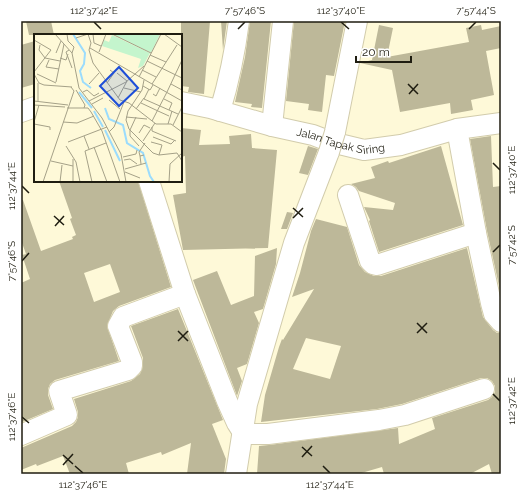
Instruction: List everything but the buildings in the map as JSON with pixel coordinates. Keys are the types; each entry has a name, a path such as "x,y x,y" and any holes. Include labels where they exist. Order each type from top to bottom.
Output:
{"street":[{"path":"220,111 230,76 239,21"},
{"path":"272,126 283,21"},
{"path":"236,474 244,434 247,404 294,243 329,152 335,132 357,21"},
{"name":"Jalan Tapak Siring","path":"182,102 220,111 272,126 313,135 331,142 364,150 401,146 457,129 501,123"},
{"path":"21,112 34,107"},
{"path":"457,129 476,233 491,303 494,314 501,322"},
{"path":"149,182 185,294 227,401 244,434"},
{"path":"348,195 370,261 373,264 377,265 476,233"},
{"path":"21,435 67,414 59,391 128,370 132,366 132,362 118,326 123,318 185,294"},
{"path":"244,434 268,434 379,420 404,415 484,389"}]}
